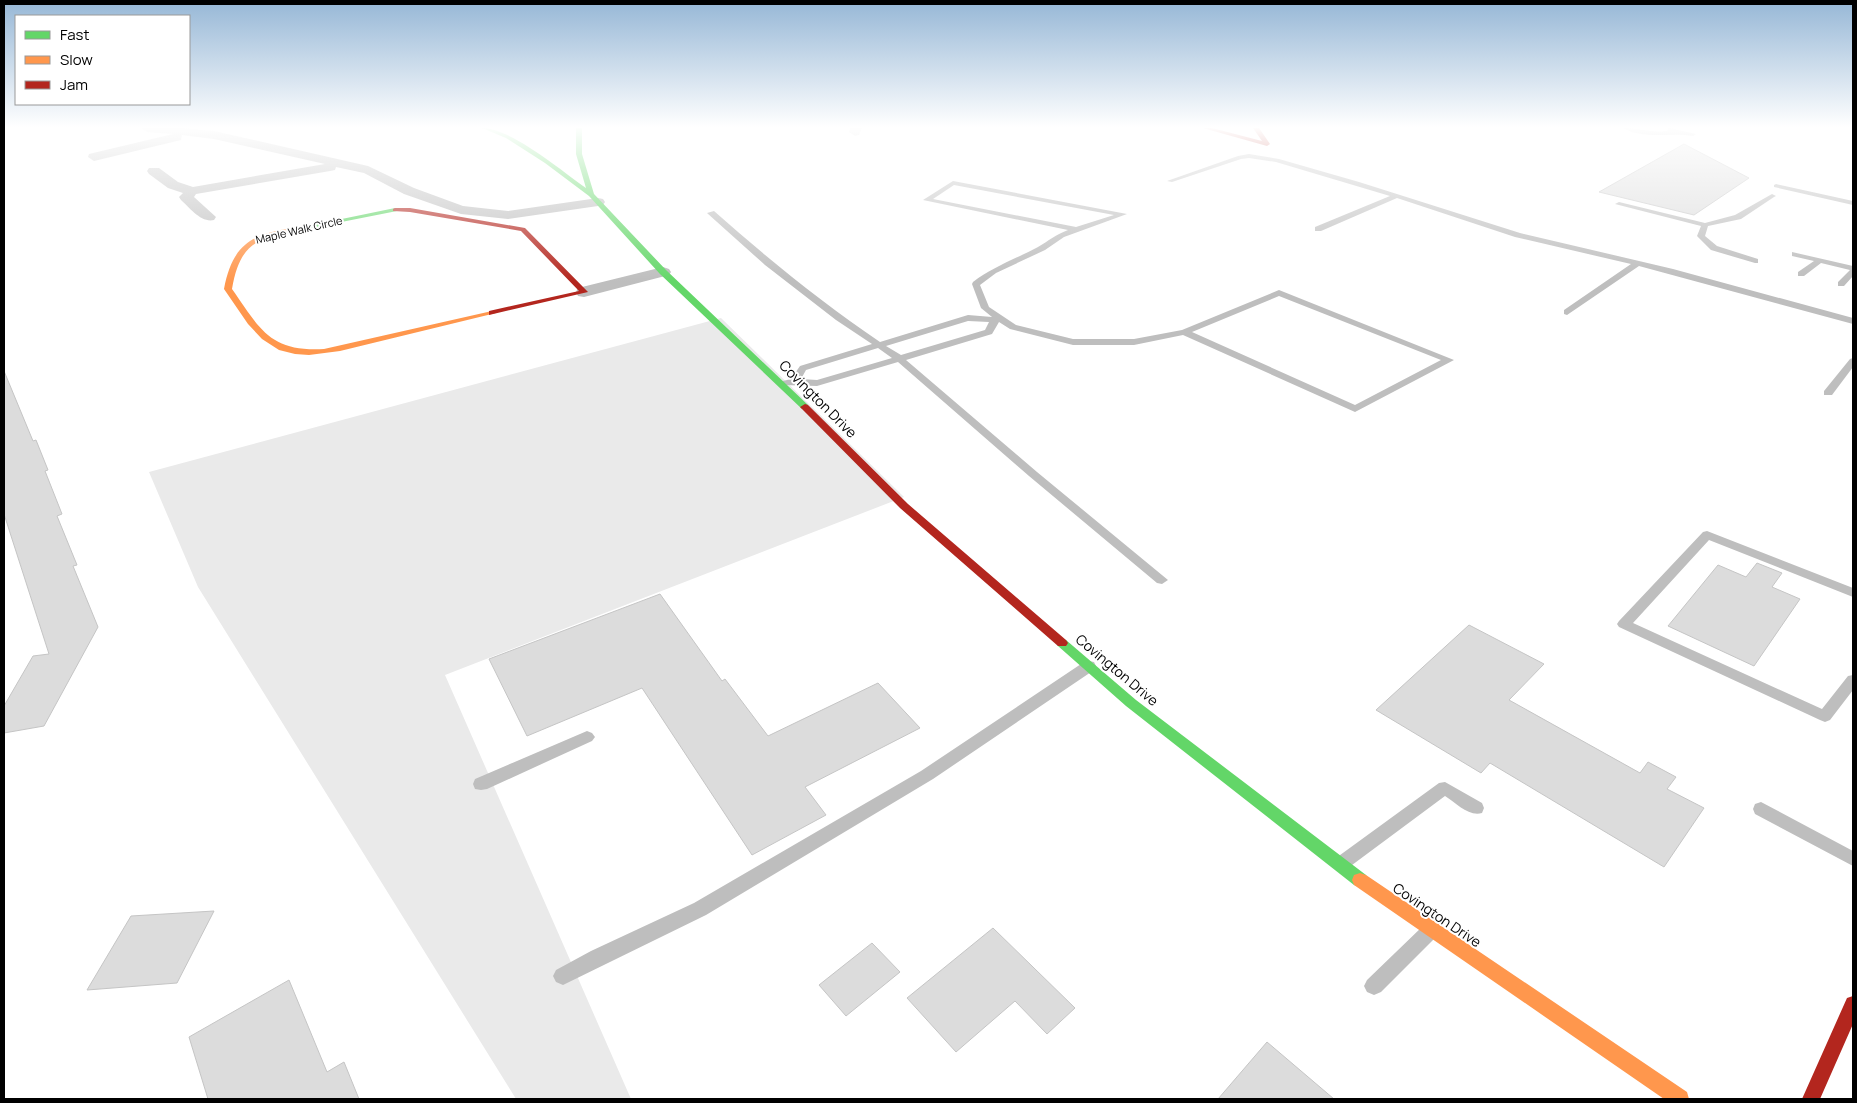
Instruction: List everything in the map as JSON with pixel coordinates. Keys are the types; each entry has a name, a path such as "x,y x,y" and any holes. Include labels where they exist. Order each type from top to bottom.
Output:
{"street":[{"path":"165,179 173,185 192,190 254,179"},
{"path":"385,179 444,205 474,212 508,215 595,199"},
{"name":"Covington Drive","path":"570,179 595,199 663,272 782,384 904,506 1131,703 1340,864 1432,930 1680,1099"},
{"name":"Covington Drive","path":"588,179 595,199"},
{"path":"192,190 186,197 209,217"},
{"name":"Maple Walk Circle","path":"584,292 523,229 410,210 395,210 258,238 242,247 229,274 228,289 263,336 271,343 283,349 302,352 335,349 584,292 663,272"},
{"path":"1811,1099 1853,1004"}],"lane":[{"path":"1170,181 1175,179"},
{"path":"1341,179 1518,235 1637,264 1853,321"},
{"path":"1074,229 927,200 953,183 1123,214 1074,229 1042,248 993,271 976,284 985,308 998,320 1012,327 1073,342 1134,342 1184,332 1280,293 1449,360 1355,409 1184,332"},
{"path":"1776,186 1853,203"},
{"path":"1318,229 1396,196"},
{"path":"1619,204 1706,226 1738,217 1772,196"},
{"path":"711,213 768,263 839,318 900,359 1033,474 1162,580"},
{"path":"1706,226 1701,236 1714,248 1754,261"},
{"path":"1795,254 1853,270 1841,284"},
{"path":"1802,274 1820,260"},
{"path":"1567,312 1637,264"},
{"path":"794,381 803,368 968,318 998,320"},
{"path":"782,384 794,381 817,383 900,359 989,332 998,320"},
{"path":"828,360 845,375"},
{"path":"1828,393 1853,361"},
{"path":"1853,593 1707,535 1624,624 1825,716 1853,680"},
{"path":"563,976 708,904 927,775 1089,666"},
{"path":"481,784 588,737"},
{"path":"1340,864 1444,788 1476,808"},
{"path":"1761,809 1853,858"},
{"path":"1374,986 1432,930"}],"shaded area":[{"path":"721,318 904,497 445,675 631,1099 516,1099 198,587 149,472"}],"building":[{"path":"1621,179 1747,179 1694,215 1599,192"},
{"path":"4,371 33,441 36,440 48,470 45,471 62,514 57,516 77,565 73,566 98,627 44,726 4,733 4,706 33,656 49,654 4,514"},
{"path":"1757,563 1782,573 1772,587 1800,599 1754,666 1668,626 1718,565 1746,577"},
{"path":"660,594 722,681 725,679 768,736 878,683 920,728 805,787 826,815 752,855 642,688 527,736 489,659"},
{"path":"1469,625 1544,664 1509,700 1640,773 1648,762 1676,777 1667,789 1704,808 1664,867 1490,763 1481,773 1376,710"},
{"path":"214,911 177,983 87,990 131,916"},
{"path":"993,928 1075,1008 1047,1034 1015,1001 956,1052 907,998"},
{"path":"872,943 900,972 846,1016 819,985"},
{"path":"289,980 327,1072 344,1062 359,1099 208,1099 189,1037"},
{"path":"1267,1042 1334,1099 1218,1099"}],"traffic: fast":[{"path":"570,179 591,195 663,272 805,407"},
{"path":"586,179 591,195"},
{"path":"306,227 395,210"},
{"path":"1062,643 1131,703 1360,880"}],"traffic: slow":[{"path":"306,227 276,233 252,242 243,249 236,259 231,272 228,289 265,338 282,348 309,352 340,349 492,313"},
{"path":"1360,880 1680,1099"}],"traffic: jam":[{"path":"395,210 410,210 523,229 584,292 492,313"},
{"path":"805,407 904,506 1062,643"},
{"path":"1811,1099 1853,1004"}]}
